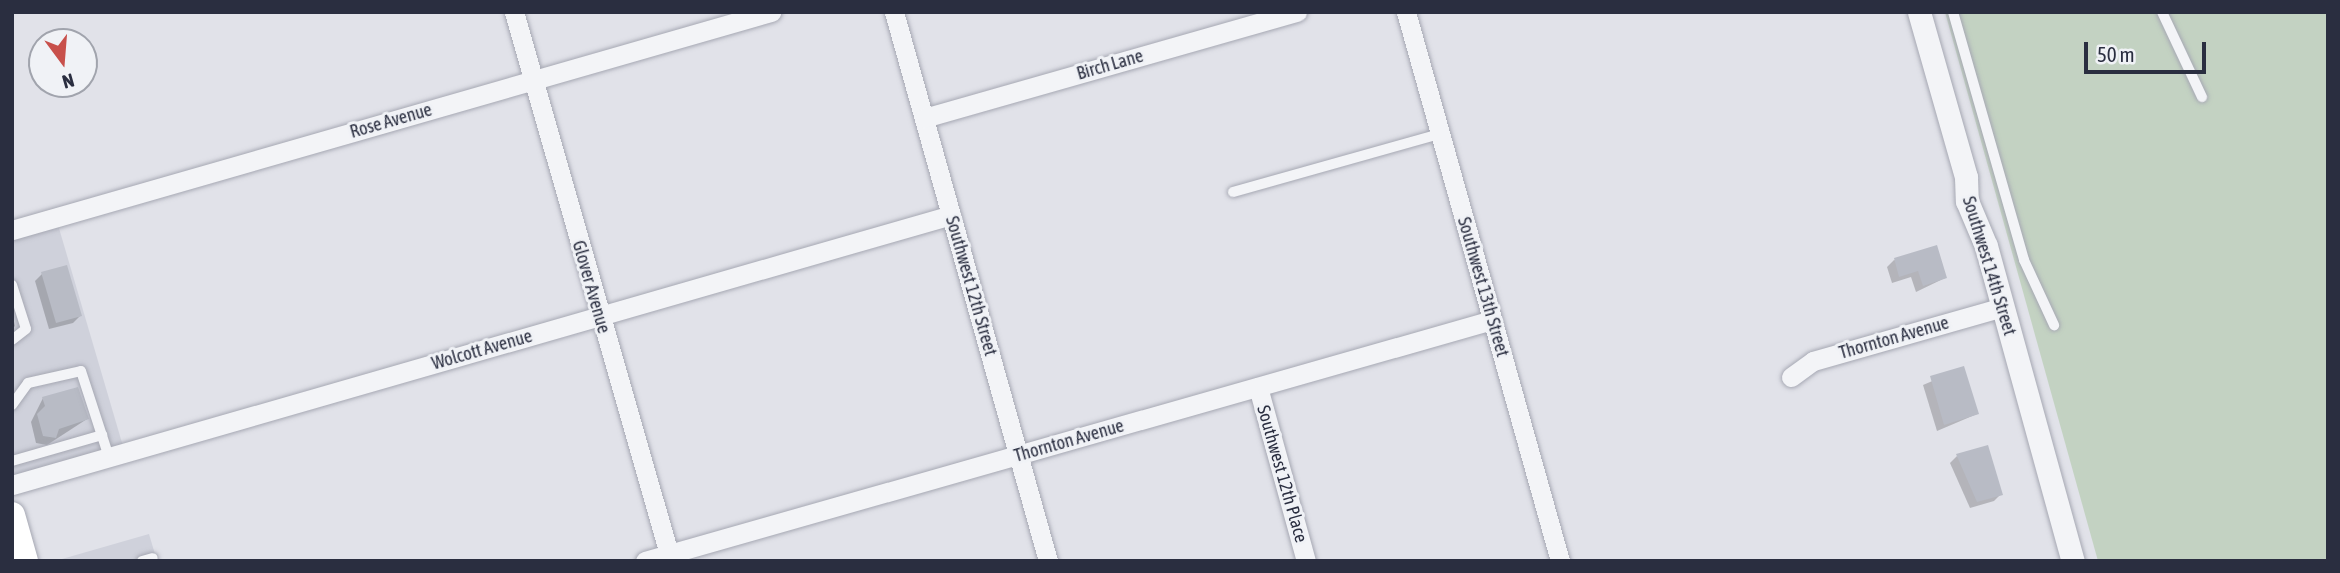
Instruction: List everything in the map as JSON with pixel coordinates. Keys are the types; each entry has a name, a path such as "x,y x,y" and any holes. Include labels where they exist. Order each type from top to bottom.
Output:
{"main road":[{"path":"12,515 25,561"}],"street":[{"name":"Glover Avenue","path":"514,12 670,557"},
{"name":"Rose Avenue","path":"12,230 771,12"},
{"name":"Southwest 12th Street","path":"894,12 1048,561"},
{"name":"Birch Lane","path":"924,118 1297,12"},
{"name":"Southwest 13th Street","path":"1406,12 1560,561"},
{"name":"Southwest 14th Street","path":"1919,12 1966,177 1966,201 1986,246 2073,561"},
{"name":"Wolcott Avenue","path":"12,485 951,215"},
{"name":"Thornton Avenue","path":"1791,377 1812,361 2002,307"},
{"name":"Thornton Avenue","path":"645,561 670,557 1492,320"},
{"name":"Southwest 12th Place","path":"1258,387 1306,561"}],"lane":[{"path":"1953,12 2024,260 2054,325"},
{"path":"2162,12 2202,97"},
{"path":"1233,192 1440,134"},
{"path":"12,285 26,329 12,340"},
{"path":"12,405 28,383 82,371 109,457"},
{"path":"12,461 102,435"},
{"path":"142,561 153,558"}],"shaded area":[{"path":"56,218 125,453 12,485 12,230"},
{"path":"149,534 157,561 55,561"}],"green space":[{"path":"1945,12 2328,12 2328,561 2098,561"}],"building":[{"path":"1937,245 1947,278 1923,286 1918,271 1899,277 1894,258"},
{"path":"67,265 82,316 56,323 41,272"},
{"path":"1964,366 1979,414 1944,425 1930,376"},
{"path":"78,387 89,419 59,429 56,438 43,436 37,414 45,406 42,397"},
{"path":"1988,445 2003,495 1977,502 1956,454"}]}
